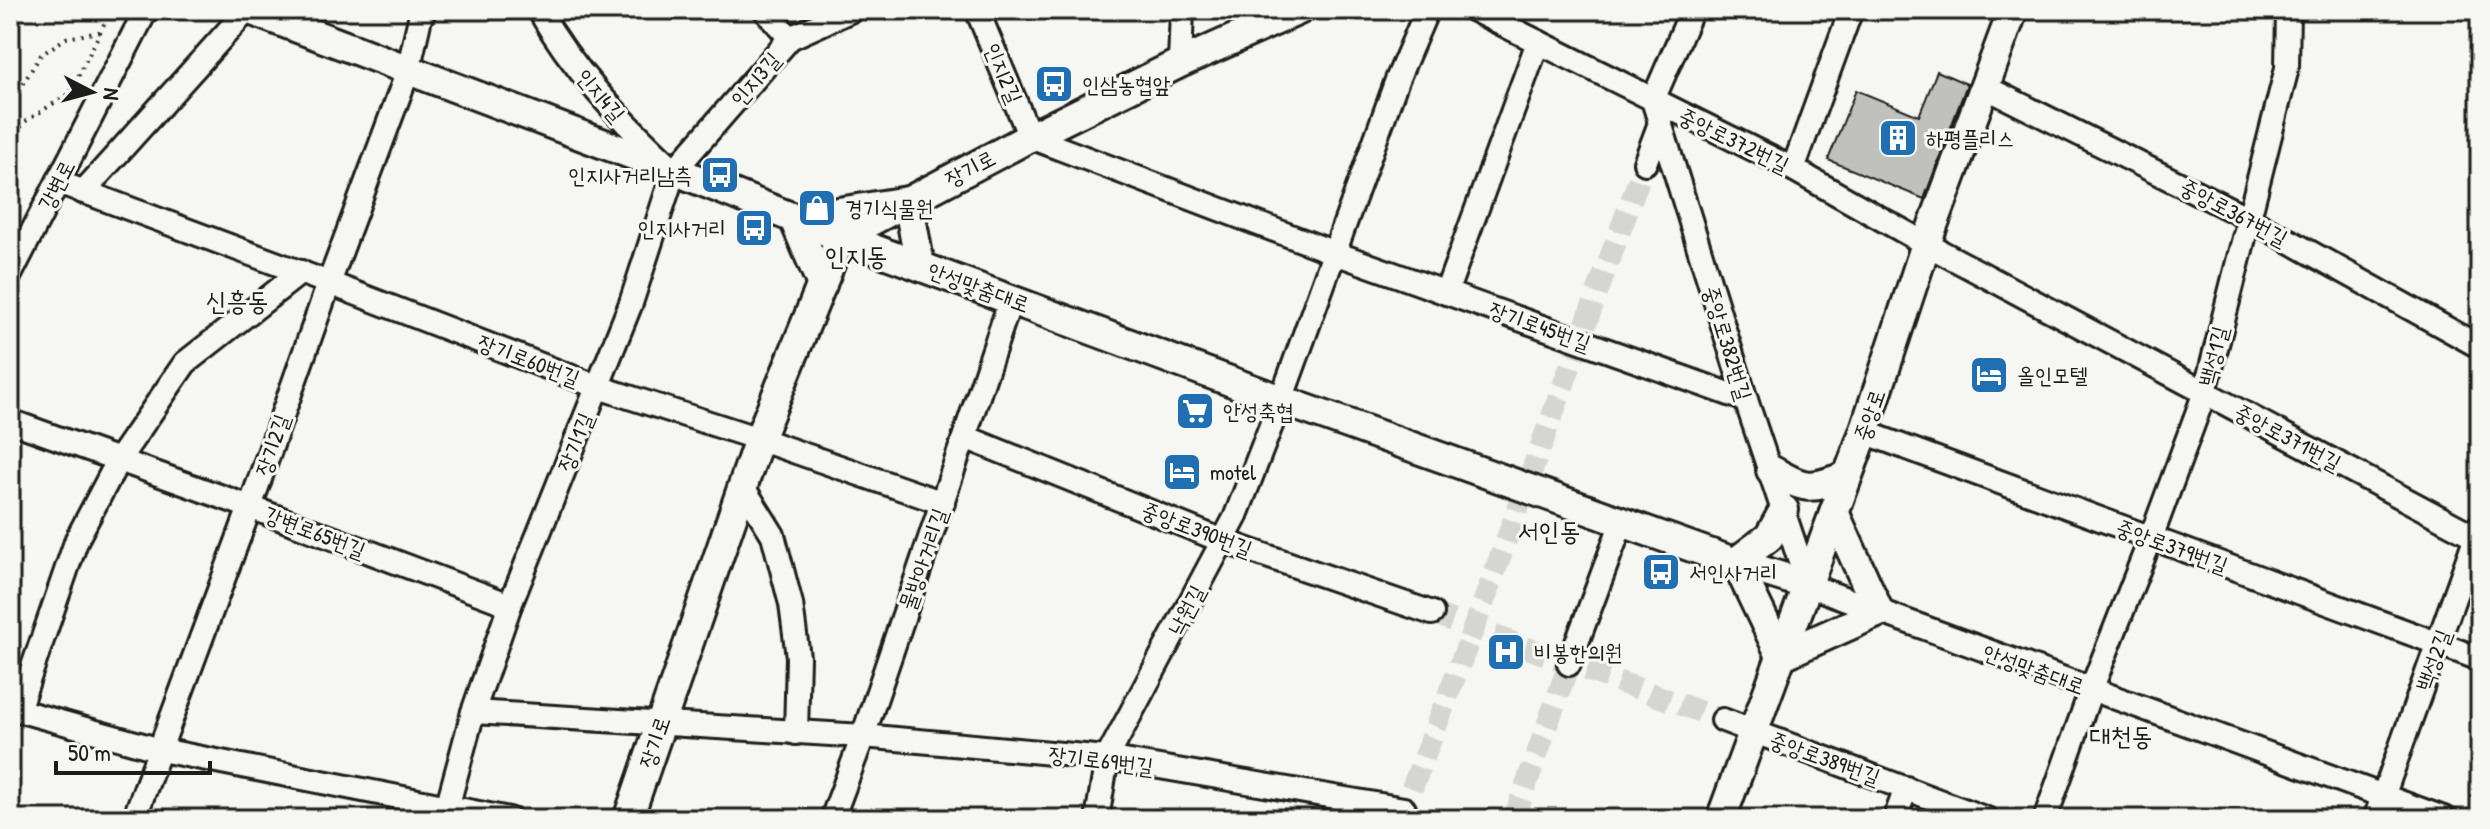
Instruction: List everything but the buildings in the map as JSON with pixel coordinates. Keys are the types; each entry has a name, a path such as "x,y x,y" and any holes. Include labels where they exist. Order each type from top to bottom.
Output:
{"main road":[{"name":"안성맞춤대로","path":"248,10 841,237 1281,400 1808,585"},
{"name":"장기로","path":"628,819 759,439 841,237 1030,137 1180,63 1299,10"},
{"name":"중앙로","path":"1721,819 1864,432 1926,244 2013,10"},
{"path":"822,285 794,219 908,201 920,266"},
{"path":"1771,470 1803,487 1820,486 1847,476"},
{"path":"1784,510 1769,537 1736,562 1781,656 1879,612 1834,512"}],"street":[{"name":"강변로","path":"10,275 146,10"},
{"path":"83,192 248,10"},
{"name":"장기2길","path":"134,819 408,71 420,18 425,10"},
{"name":"인지4길","path":"539,10 554,37 618,117 674,171"},
{"path":"765,10 790,38"},
{"name":"인지3길","path":"674,171 790,38 852,10"},
{"name":"인지2길","path":"977,10 1030,137"},
{"path":"1180,63 1182,10"},
{"path":"1281,400 1397,80 1427,10"},
{"name":"중앙로372번길","path":"1474,10 1793,169 1926,244"},
{"path":"1653,100 1692,10"},
{"path":"1793,169 1851,10"},
{"name":"백성1길","path":"2045,819 2205,392 2287,68 2288,10"},
{"path":"1446,293 1538,42"},
{"name":"중앙로367번길","path":"1983,86 2248,218 2480,347"},
{"name":"중앙로382번길","path":"1653,100 1746,400 1808,585"},
{"path":"1645,163 1660,123"},
{"name":"장기로45번길","path":"1030,137 1335,253 1746,400"},
{"name":"장기1길","path":"445,812 473,712 510,605 631,303 674,171"},
{"name":"장기로60번길","path":"58,182 598,387 759,439"},
{"name":"중앙로371번길","path":"1926,244 2479,533"},
{"path":"301,272 185,363 119,459 77,539 14,709 161,750 445,812 509,819"},
{"name":"물방아거리길","path":"832,819 1011,299"},
{"name":"낙원길","path":"1097,819 1107,758 1235,518 1281,400"},
{"name":"강변로65번길","path":"10,421 510,605"},
{"name":"중앙로379번길","path":"1864,432 2480,659"},
{"name":"중앙로390번길","path":"965,437 1223,541 1432,613"},
{"path":"759,439 943,503"},
{"path":"743,487 773,535 791,604 798,657 796,733"},
{"path":"1569,664 1622,522"},
{"name":"백성2길","path":"2375,819 2479,533"},
{"name":"안성맞춤대로","path":"1808,585 2446,819"},
{"path":"473,712 659,725"},
{"path":"1723,720 1753,731"},
{"name":"장기로69번길","path":"659,725 863,736 1107,758 1404,809"},
{"name":"중앙로389번길","path":"1753,731 1987,819"},
{"path":"1895,819 1906,788"}],"path":[{"path":"10,149 23,123 70,93 111,10"},
{"path":"10,104 41,55 66,38 100,32"}],"tunnel":[{"path":"1400,819 1474,628 1645,163"},
{"path":"1432,613 1723,720"},
{"path":"1514,819 1569,664"}],"place":[{"name":"인삼농협앞","path":"1054,84"},
{"name":"하평플리스","path":"1898,138"},
{"name":"인지사거리남측","path":"720,175"},
{"name":"경기식물원","path":"817,208"},
{"name":"인지사거리","path":"754,228"},
{"name":"올인모텔","path":"1989,375"},
{"name":"안성축협","path":"1195,411"},
{"name":"motel","path":"1182,472"},
{"name":"서인사거리","path":"1661,572"},
{"name":"비봉한의원","path":"1506,652"}],"district":[{"name":"인지동","path":"856,256"},
{"name":"신흥동","path":"237,301"},
{"name":"서인동","path":"1549,531"},
{"name":"대천동","path":"2121,736"}]}
